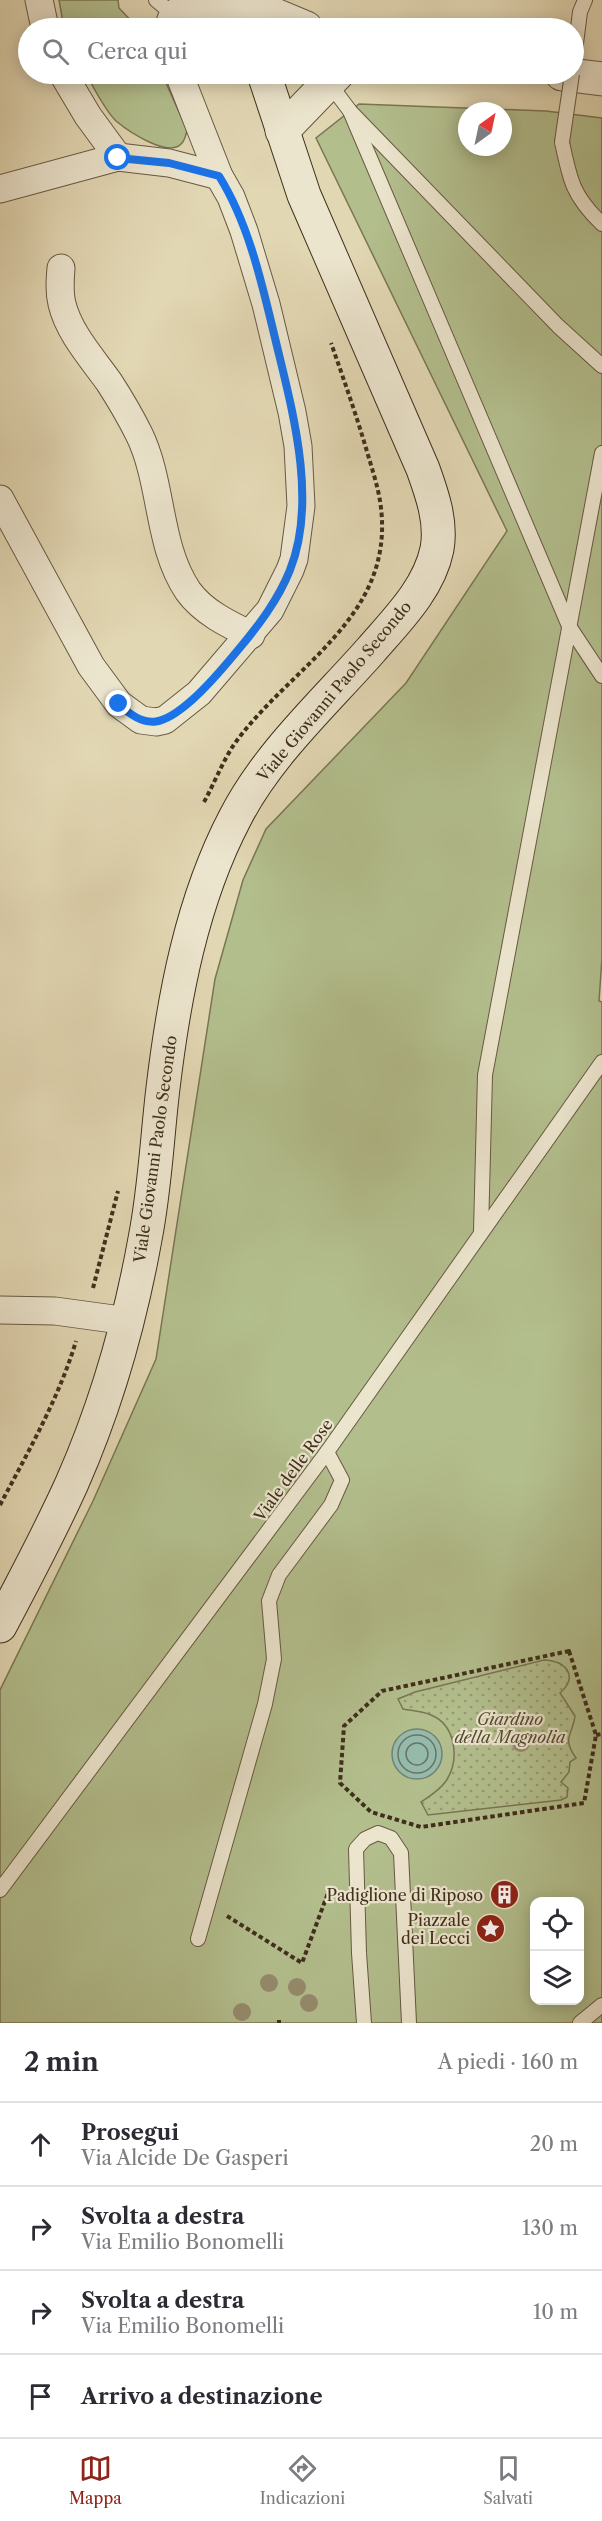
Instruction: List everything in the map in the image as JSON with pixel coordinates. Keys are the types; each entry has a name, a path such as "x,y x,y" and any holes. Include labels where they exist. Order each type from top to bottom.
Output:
{"main road":[{"path":"252,11 274,18"},
{"path":"584,77 602,79"},
{"name":"Viale Giovanni Paolo Secondo","path":"0,1626 72,1481 106,1392 128,1321 150,1210 163,1090 176,1003 185,957 216,859 234,818 261,776 399,617 427,575 437,549 436,510 423,469 304,195 267,84"},
{"path":"282,131 327,84"}],"street":[{"path":"39,0 43,18"},
{"path":"166,14 190,8 252,11"},
{"path":"69,84 88,116 118,158"},
{"path":"0,499 90,666 114,698 136,719 156,722 172,716 215,677 251,635 274,602 294,558 301,506 296,428 266,304 237,211 219,176 183,84"},
{"path":"0,189 118,158 169,163 219,176"},
{"path":"61,268 59,286 65,314 81,343 124,405 140,437 155,481 169,545 182,580 196,600 215,616 251,635"},
{"path":"0,1310 55,1311 128,1321"}],"lane":[{"path":"336,84 350,111 569,626 602,676"},
{"path":"571,84 562,142 570,183 585,207 602,224"},
{"path":"350,111 558,326 602,366"},
{"path":"481,1232 485,1074 602,453"},
{"name":"Viale delle Rose","path":"0,1890 327,1452 602,1062"},
{"path":"198,1939 265,1704 274,1659 269,1601 279,1575 332,1505 342,1480 327,1452"},
{"path":"364,2023 356,1849 365,1839 378,1833 391,1838 400,1853 408,2023"},
{"path":"580,2023 602,2005"}],"path":[{"path":"569,1651 596,1736 584,1803 421,1827 371,1812 340,1783 344,1726 382,1691 569,1651"},
{"path":"596,1736 602,1734"},
{"path":"227,1915 302,1964 328,1893"}],"green space":[{"path":"59,0 118,0 119,8 128,18 62,18"},
{"path":"92,84 166,84 187,130 183,142 176,147 168,148 139,137 116,121"},
{"path":"359,104 458,108 458,156 512,156 512,110 546,111 602,118 602,958 599,1001 602,1002 602,2023 0,2023 0,1690 93,1501 156,1359 215,979 243,880 266,829 406,683 507,531 316,138"},
{"name":"Giardino della Magnolia","path":"544,1660 564,1666 569,1675 566,1687 560,1693 575,1716 569,1736 569,1745 576,1758 570,1762 569,1772 561,1782 568,1788 567,1797 561,1800 428,1815 421,1802 446,1781 453,1763 453,1744 446,1727 439,1720 428,1714 403,1709 398,1699 415,1692"}],"water":[{"path":"412,1729 422,1729 435,1736 442,1749 442,1759 435,1772 422,1779 412,1779 403,1775 396,1768 392,1759 392,1749 396,1740 403,1733"}],"place":[{"name":"Padiglione di Riposo","path":"504,1895"},
{"name":"Piazzale dei Lecci","path":"491,1929"}],"route":[{"path":"118,158 169,163 219,176 231,197 244,231 273,330 296,428 301,487 298,533 290,570 270,609 251,635 199,693 165,720 146,722 136,719 119,704"}]}
